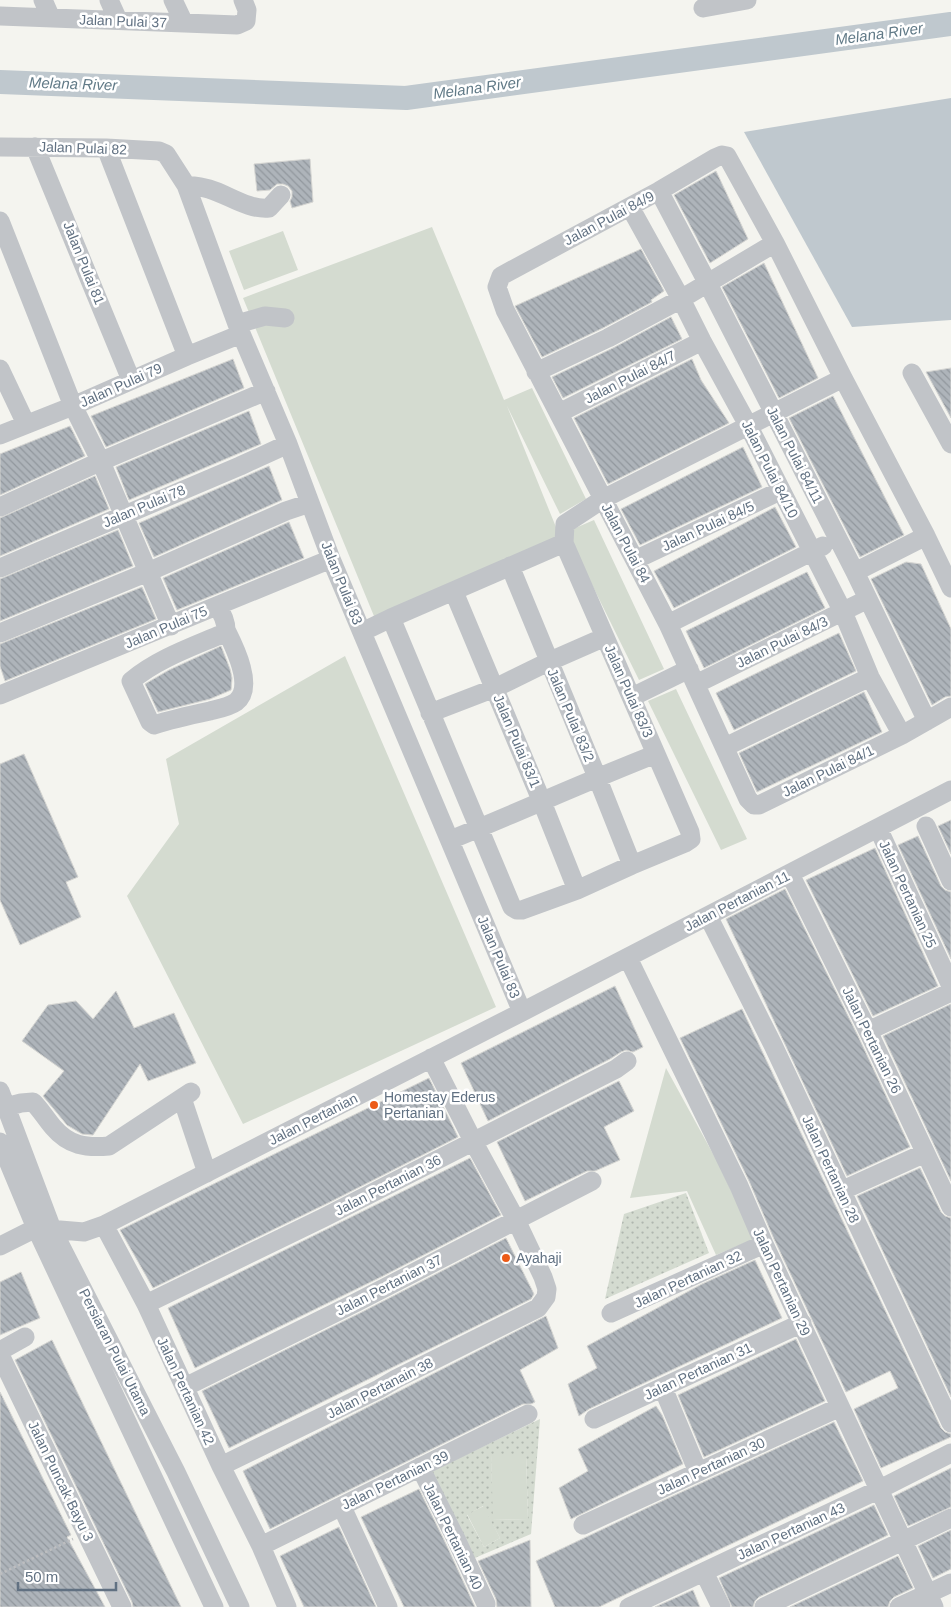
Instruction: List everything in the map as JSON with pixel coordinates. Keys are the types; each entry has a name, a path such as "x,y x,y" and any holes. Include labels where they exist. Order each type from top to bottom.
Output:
{"street":[{"path":"43,0 51,18"},
{"path":"109,0 118,20"},
{"path":"173,0 184,23"},
{"name":"Jalan Pulai 37","path":"0,16 237,25 246,21 247,10 242,0"},
{"path":"703,8 747,0"},
{"name":"Jalan Pulai 82","path":"0,146 106,148 159,151 166,154"},
{"name":"Jalan Pulai 81","path":"35,146 131,380"},
{"path":"106,148 187,356"},
{"name":"Jalan Pulai 83","path":"166,154 186,185 239,329 288,444 331,559 522,1012"},
{"name":"Jalan Pulai 84/9","path":"497,282 501,276 722,155 727,156 775,243"},
{"path":"186,185 210,189 255,208 264,209 269,208 281,195"},
{"name":"Jalan Pulai 84/11","path":"659,191 708,282 773,414 855,572 927,721"},
{"name":"Jalan Pulai 84/10","path":"630,207 749,427 843,612 870,677 902,735"},
{"path":"0,221 72,406 101,462 171,626"},
{"path":"536,372 608,338 681,299 775,243 951,588"},
{"name":"Jalan Pulai 84","path":"497,282 505,310 668,624 748,799 754,805"},
{"name":"Jalan Pulai 79","path":"0,435 187,356 265,316 285,318"},
{"name":"Jalan Pulai 84/7","path":"559,413 702,341"},
{"path":"0,369 26,424"},
{"path":"912,373 951,444"},
{"path":"362,632 564,544 565,524 603,499 843,378"},
{"path":"0,506 266,391"},
{"name":"Jalan Pulai 78","path":"0,568 288,444"},
{"name":"Jalan Pulai 84/5","path":"635,560 710,526 780,491"},
{"path":"0,633 148,572 286,511 310,503"},
{"path":"855,572 926,536"},
{"path":"668,624 837,539"},
{"name":"Jalan Pulai 83/3","path":"564,544 690,832 691,839 632,865"},
{"name":"Jalan Pulai 75","path":"1,692 171,626 331,559"},
{"name":"Jalan Pulai 83/2","path":"510,566 632,865"},
{"name":"Jalan Pulai 83/1","path":"454,592 542,802 576,890"},
{"name":"Jalan Pulai 84/3","path":"632,697 692,676 843,612 868,599"},
{"path":"217,606 222,613 226,630 237,653 244,676 243,690 236,702 224,707 154,725 150,722 132,681 155,665 222,634 226,630"},
{"path":"391,618 512,907 522,910 576,890 632,865"},
{"path":"430,713 494,688 605,637"},
{"path":"725,747 870,677"},
{"path":"902,735 951,707"},
{"name":"Jalan Pulai 84/1","path":"754,805 759,805 902,735"},
{"path":"450,840 597,777 656,754"},
{"name":"Jalan Pertanian 11","path":"522,1012 951,790"},
{"path":"926,826 951,881"},
{"name":"Jalan Pertanian 25","path":"878,828 951,987"},
{"name":"Jalan Pertanian 26","path":"790,874 868,1031 951,1207"},
{"name":"Jalan Pertanian 28","path":"708,916 773,1045 951,1424"},
{"name":"Jalan Pertanian 29","path":"628,958 739,1186 878,1490 931,1600"},
{"path":"868,1031 951,987"},
{"name":"Jalan Pertanian","path":"104,1225 522,1012"},
{"path":"432,1058 473,1141 516,1220"},
{"name":"Jalan Pertanian 36","path":"146,1304 314,1222 616,1069 627,1061"},
{"path":"3,1100 21,1103 33,1102 66,1140 93,1148 109,1146 186,1095 207,1173"},
{"name":"Persiaran Pulai Utama","path":"3,1100 44,1228 214,1607"},
{"name":"Persiaran Pulai Utama","path":"0,1142 44,1228 176,1472 240,1607"},
{"path":"841,1191 926,1152"},
{"name":"Jalan Pertanian 37","path":"185,1387 592,1182"},
{"name":"Jalan Pertanain 38","path":"220,1466 371,1393 538,1308 546,1297 548,1289 516,1220"},
{"path":"0,1245 44,1228 68,1232 84,1232 104,1225"},
{"name":"Jalan Pertanian 42","path":"104,1225 146,1304 220,1466 261,1546 287,1607"},
{"name":"Jalan Pertanian 32","path":"611,1313 764,1244"},
{"name":"Jalan Pertanian 31","path":"594,1420 802,1322"},
{"path":"0,1351 25,1337"},
{"name":"Jalan Puncak Bayu 3","path":"0,1355 122,1607"},
{"path":"663,1388 698,1472"},
{"name":"Jalan Pertanian 30","path":"583,1525 840,1407"},
{"name":"Jalan Pertanian 39","path":"261,1546 528,1414"},
{"name":"Jalan Pertanian 43","path":"629,1607 878,1490 951,1453"},
{"name":"Jalan Pertanian 40","path":"420,1467 486,1604"},
{"path":"342,1507 388,1607"},
{"path":"764,1607 951,1518"},
{"path":"704,1572 720,1607"},
{"path":"899,1607 931,1600 951,1583"}],"path":[{"path":"0,1574 86,1533"}],"shaded area":[{"path":"951,98 951,320 852,327 744,132"},
{"path":"432,227 504,400 532,388 586,499 560,514 507,406 562,542 376,621 243,298"},
{"path":"283,231 298,270 244,290 229,251"},
{"path":"594,520 664,669 639,680 566,532"},
{"path":"345,656 496,1007 243,1124 127,896 179,824 166,759"},
{"path":"676,689 747,839 721,850 648,701"},
{"path":"666,1068 718,1163 754,1239 716,1255 687,1191 630,1198"},
{"path":"686,1193 709,1253 605,1299 624,1214"},
{"path":"540,1419 531,1534 470,1560 430,1472","holes":["526,1454 528,1519 493,1520 491,1455","483,1506 500,1538 484,1547 467,1515"]},
{"path":"491,1454 526,1454 528,1519 492,1520"},
{"path":"484,1506 500,1538 484,1547 467,1514"}],"building":[{"path":"310,159 313,202 292,208 290,201 292,191 283,184 277,184 270,190 257,191 254,164"},
{"path":"716,171 748,239 710,263 674,195"},
{"path":"641,249 664,291 651,300 652,302 542,357 515,306"},
{"path":"764,263 818,378 779,398 722,287"},
{"path":"671,317 682,339 563,398 552,377 613,348"},
{"path":"233,359 244,388 106,447 91,416"},
{"path":"692,359 701,380 729,423 608,484 574,418"},
{"path":"951,368 951,418 926,372"},
{"path":"833,396 904,535 860,557 789,418"},
{"path":"249,411 261,444 129,500 116,467"},
{"path":"70,426 85,456 0,495 0,454"},
{"path":"743,447 762,487 640,545 621,509"},
{"path":"269,466 282,500 154,557 139,523"},
{"path":"95,476 109,509 0,556 0,518"},
{"path":"775,507 796,547 674,608 654,571"},
{"path":"289,522 304,558 177,610 163,578"},
{"path":"118,530 133,566 0,621 0,579"},
{"path":"906,562 921,564 951,629 951,696 945,697 932,705 871,579"},
{"path":"807,572 825,608 704,668 686,631"},
{"path":"142,587 156,619 5,681 0,666 0,644"},
{"path":"839,633 856,671 734,730 716,693"},
{"path":"221,646 230,669 232,678 231,690 210,699 158,712 145,684 169,670"},
{"path":"864,692 882,732 757,792 739,753"},
{"path":"24,754 78,877 66,882 81,917 20,945 0,900 0,764"},
{"path":"951,820 951,854 938,826"},
{"path":"918,836 941,886 951,892 951,959 898,845"},
{"path":"875,848 938,986 873,1016 806,880"},
{"path":"785,889 858,1036 910,1147 847,1176 726,919"},
{"path":"615,986 643,1047 633,1052 626,1050 621,1052 488,1121 461,1063"},
{"path":"116,991 134,1028 174,1013 196,1063 148,1081 140,1064 93,1135 82,1134 67,1125 43,1096 64,1071 22,1041 48,1005 76,1001 93,1019"},
{"path":"951,1004 951,1181 883,1036"},
{"path":"742,1009 941,1428 951,1434 951,1437 881,1468 854,1409 898,1388 890,1371 846,1392 774,1239 749,1181 680,1038"},
{"path":"429,1078 458,1137 153,1288 120,1230"},
{"path":"619,1081 634,1111 604,1127 620,1160 595,1171 587,1171 525,1201 497,1142"},
{"path":"470,1158 501,1215 383,1276 195,1368 168,1308"},
{"path":"920,1168 941,1212 951,1218 951,1397 857,1196"},
{"path":"506,1238 534,1294 531,1299 229,1448 202,1391"},
{"path":"755,1260 782,1318 589,1409 579,1416 568,1384 597,1368 587,1346 702,1284"},
{"path":"21,1272 40,1318 0,1335 0,1282"},
{"path":"546,1316 558,1348 520,1370 535,1402 523,1404 270,1529 243,1471"},
{"path":"796,1339 825,1401 704,1457 678,1395"},
{"path":"52,1340 181,1607 133,1607 15,1360"},
{"path":"0,1392 71,1535 67,1537 105,1607 0,1607"},
{"path":"656,1406 662,1415 683,1464 571,1519 559,1488 588,1471 578,1449"},
{"path":"834,1422 863,1481 599,1607 555,1607 536,1561"},
{"path":"951,1468 951,1507 908,1526 894,1496"},
{"path":"419,1489 475,1607 404,1607 361,1517"},
{"path":"874,1505 888,1535 759,1597 753,1607 732,1607 719,1578"},
{"path":"339,1527 376,1607 304,1607 280,1556"},
{"path":"951,1530 951,1569 933,1578 918,1546"},
{"path":"530,1540 531,1607 497,1607 496,1599 478,1561"},
{"path":"898,1556 913,1588 894,1597 888,1607 790,1607"},
{"path":"693,1590 700,1607 655,1607"}],"waterway":[{"name":"Melana River","path":"0,82 406,98 951,24"}],"place":[{"name":"Homestay Ederus Pertanian","path":"374,1105"},
{"name":"Ayahaji","path":"506,1258"}]}
